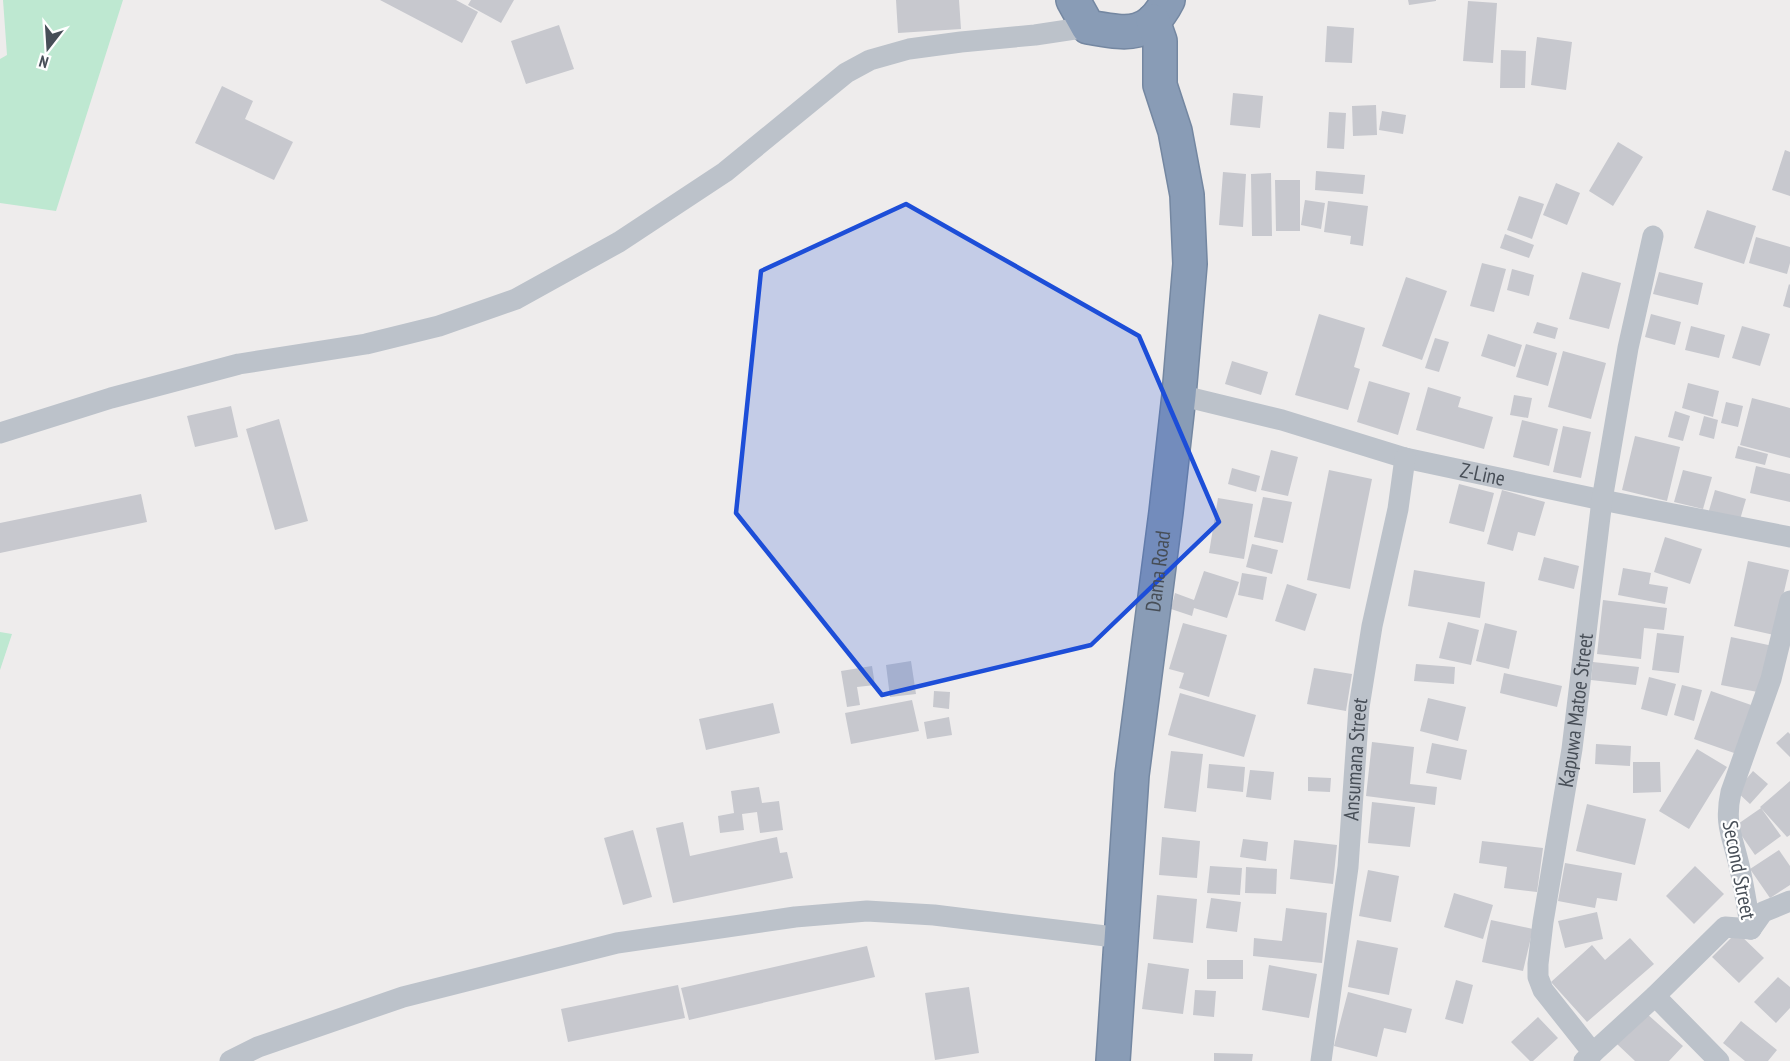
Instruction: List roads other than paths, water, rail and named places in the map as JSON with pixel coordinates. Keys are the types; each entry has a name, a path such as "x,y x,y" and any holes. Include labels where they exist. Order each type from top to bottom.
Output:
{"highway":[{"path":"1092,20 1128,32 1141,28 1161,11"},
{"path":"1160,85 1161,11"},
{"path":"1092,20 1160,85"},
{"name":"Dama Road","path":"1113,1061 1132,775 1166,512 1190,264 1187,195 1175,131 1160,85"}],"street":[{"path":"0,433 111,398 239,364 366,344 439,326 516,299 619,242 725,172 846,73 870,60 909,49 1035,35 1092,20"},
{"name":"Kapuwa Matoe Street","path":"1589,1057 1543,990 1538,977 1538,964 1572,749 1602,500 1628,348 1653,236"},
{"name":"Z-Line","path":"1179,395 1282,420 1405,458 1790,537"},
{"name":"Ansumana Street","path":"1321,1061 1348,867 1359,707 1376,604 1398,509 1405,458"},
{"name":"Second Street","path":"1589,1057 1725,927 1751,929 1727,811 1731,792 1771,679 1790,601"},
{"path":"1751,929 1763,912 1790,901"},
{"path":"230,1061 258,1047 415,994 616,943 795,917 867,911 922,915 1122,938"},
{"path":"1655,996 1719,1061"}]}
